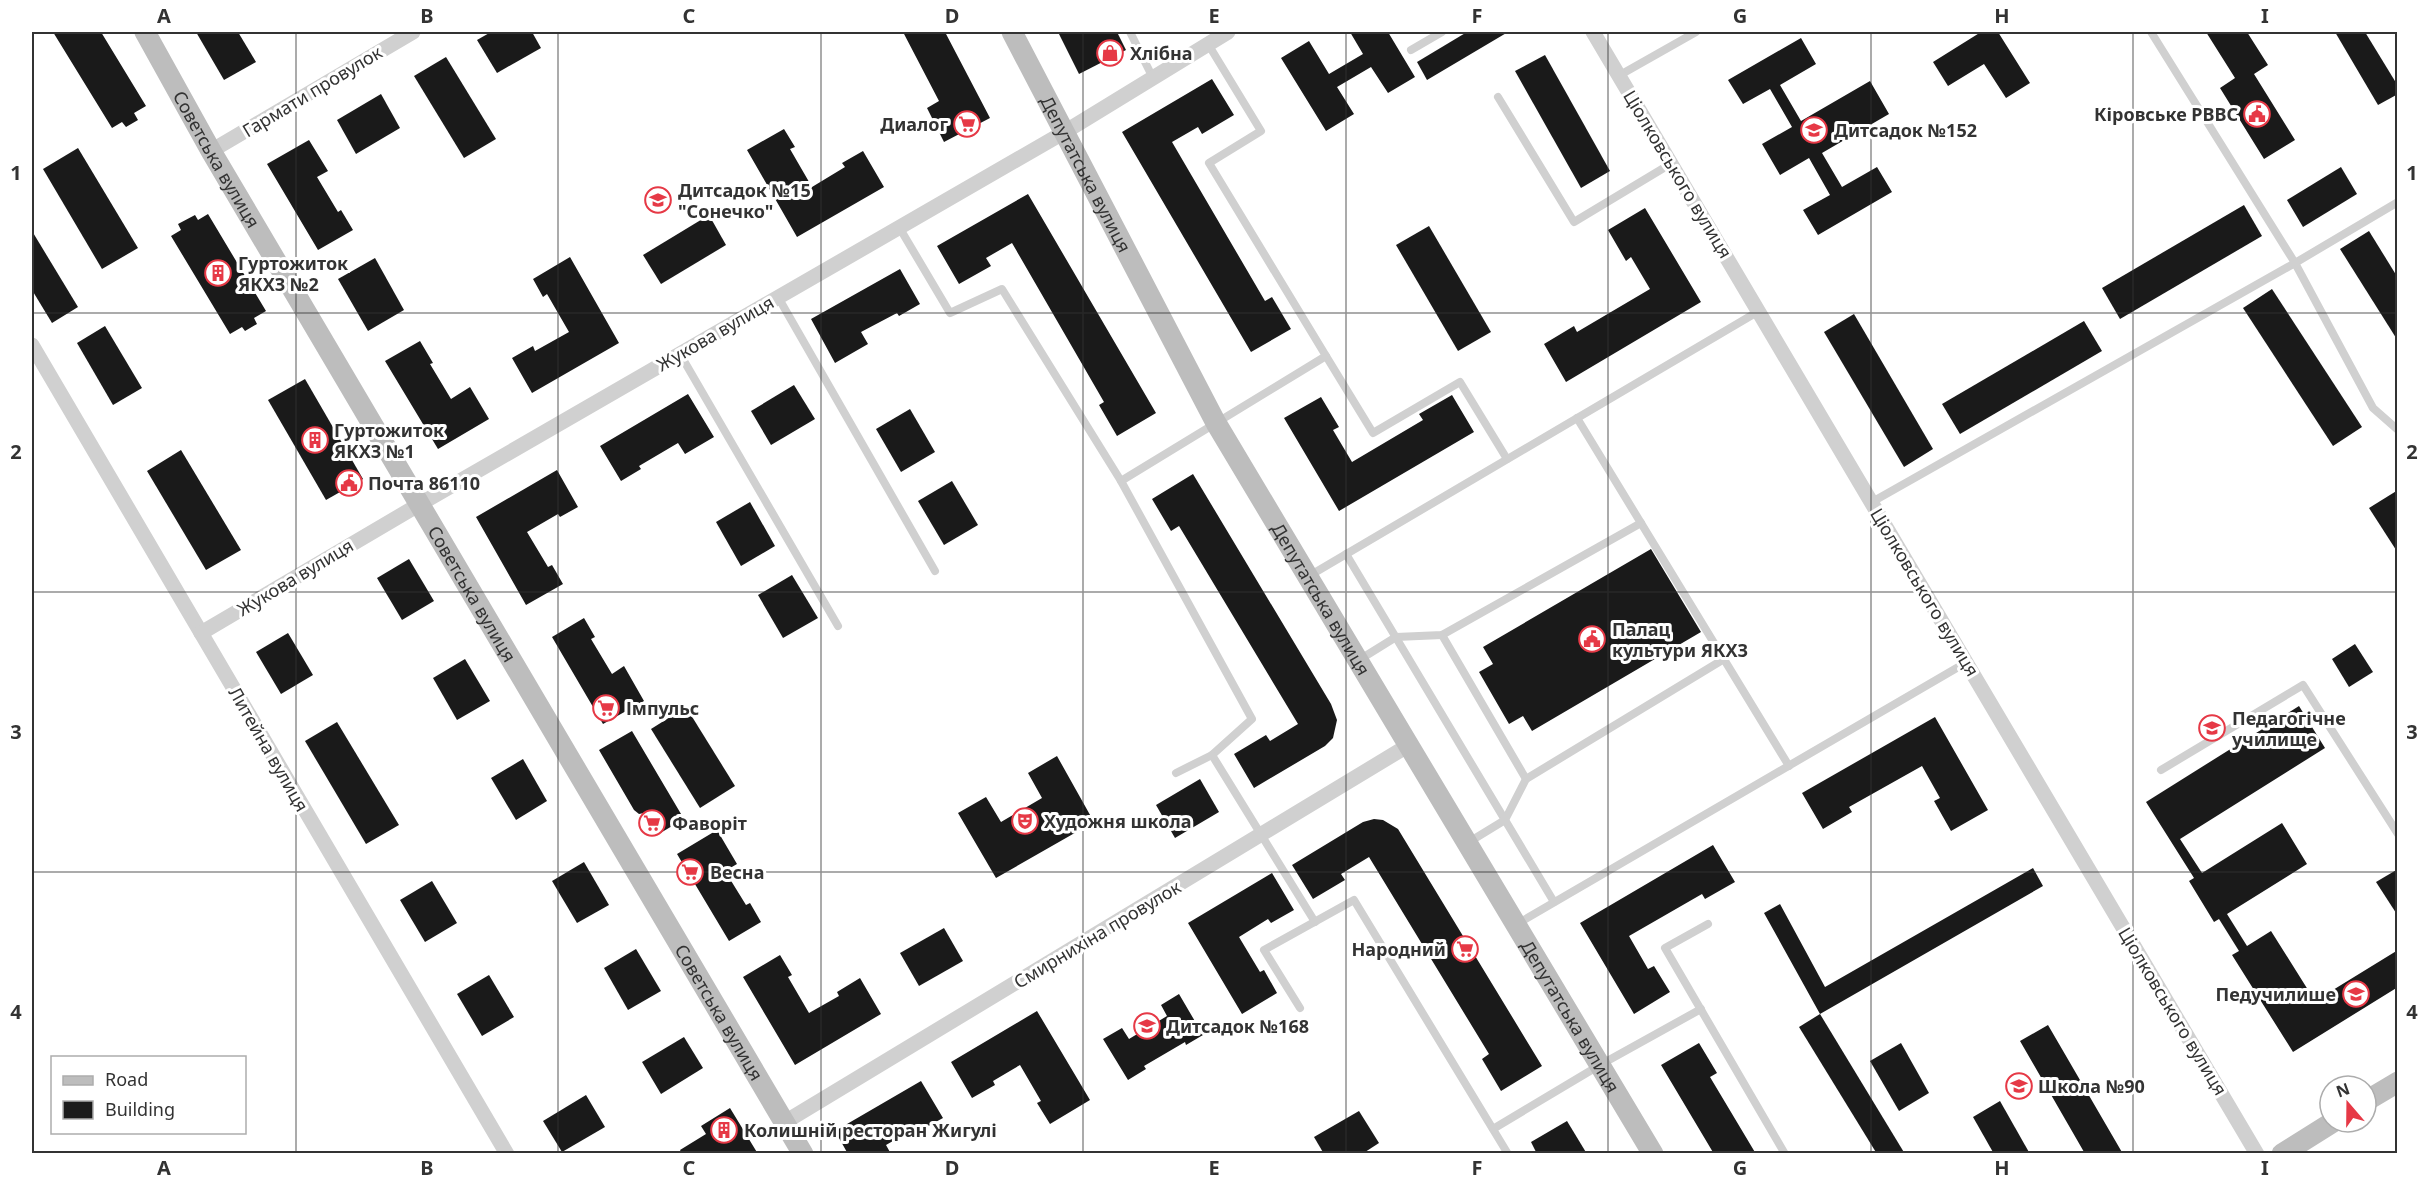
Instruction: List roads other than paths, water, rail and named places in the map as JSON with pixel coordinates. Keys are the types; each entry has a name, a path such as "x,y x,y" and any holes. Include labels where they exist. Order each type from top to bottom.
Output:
{"street":[{"name":"Советська вулиця","path":"145,32 211,151 803,1154"},
{"name":"Гармати провулок","path":"211,151 413,32"},
{"name":"Депутатська вулиця","path":"1012,32 1216,423 1653,1154"},
{"name":"Жукова вулиця","path":"201,633 1063,133 1228,32"},
{"name":"Ціолковського вулиця","path":"1593,32 2257,1154"},
{"name":"Литейна вулиця","path":"32,345 507,1154"},
{"name":"Смирнихіна провулок","path":"785,1122 1409,745"},
{"path":"2378,1094 2397,1082"},
{"path":"2282,1154 2318,1131"}],"lane":[{"path":"1130,32 1153,78"},
{"path":"1412,50 1442,32"},
{"path":"1620,75 1696,32"},
{"path":"2151,32 2295,263 2373,408 2397,430"},
{"path":"1208,44 1261,131 1209,163 1373,433 1460,382 1507,459"},
{"path":"1498,97 1574,222 1672,163"},
{"path":"1872,502 2295,263 2397,202"},
{"path":"899,227 950,313 1002,289 1121,481 1252,719 1212,755 1176,773"},
{"path":"778,297 935,571"},
{"path":"1308,577 1759,311"},
{"path":"680,354 838,626"},
{"path":"1121,481 1326,356"},
{"path":"1577,418 1789,766"},
{"path":"1358,661 1396,637 1442,635 1641,524"},
{"path":"1346,554 1554,902"},
{"path":"1442,635 1526,779"},
{"path":"1467,843 1505,820 1526,779 1724,659"},
{"path":"1516,924 1967,662"},
{"path":"2162,770 2303,685 2397,834"},
{"path":"1212,755 1315,922"},
{"path":"1300,1008 1264,950 1354,900 1508,1154"},
{"path":"1708,924 1665,948 1785,1154"},
{"path":"1494,1129 1600,1065 1701,1009"}],"place":[{"name":"Хлібна","path":"1110,53"},
{"name":"Кіровське РВВС","path":"2257,114"},
{"name":"Диалог","path":"967,124"},
{"name":"Дитсадок №152","path":"1814,130"},
{"name":"Дитсадок №15 \"Сонечко\"","path":"658,200"},
{"name":"Гуртожиток ЯКХЗ №2","path":"218,273"},
{"name":"Гуртожиток ЯКХЗ №1","path":"315,440"},
{"name":"Почта 86110","path":"349,483"},
{"name":"Палац культури ЯКХЗ","path":"1592,639"},
{"name":"Імпульс","path":"606,708"},
{"name":"Педагогічне училище","path":"2212,728"},
{"name":"Художня школа","path":"1025,821"},
{"name":"Фаворіт","path":"652,823"},
{"name":"Весна","path":"690,872"},
{"name":"Народний","path":"1465,949"},
{"name":"Педучилише","path":"2356,994"},
{"name":"Дитсадок №168","path":"1147,1026"},
{"name":"Школа №90","path":"2019,1086"},
{"name":"Колишній ресторан Жигулі","path":"724,1130"}]}
